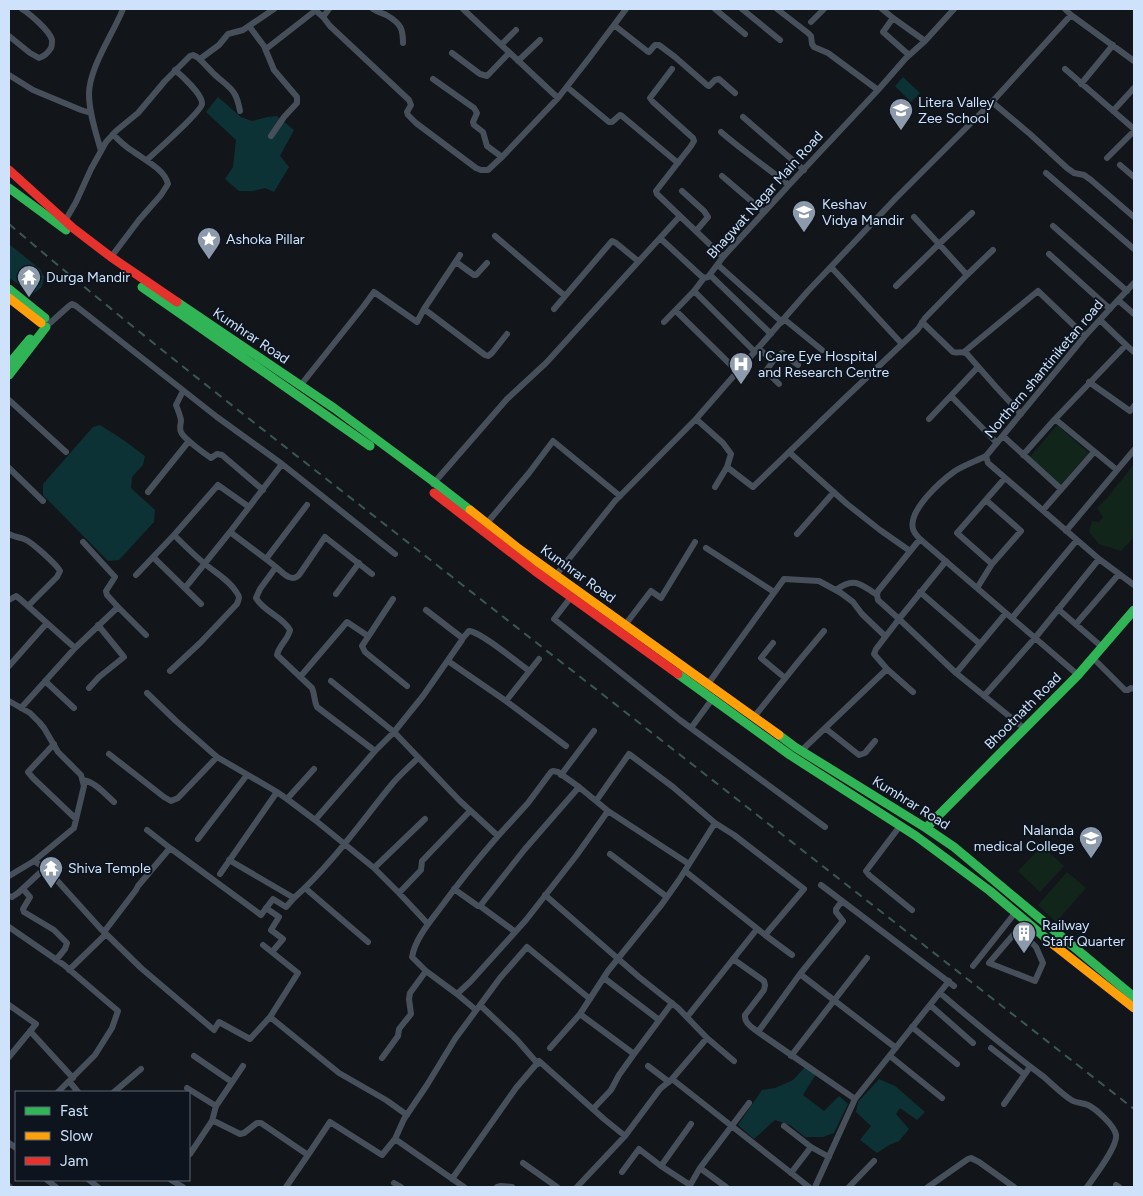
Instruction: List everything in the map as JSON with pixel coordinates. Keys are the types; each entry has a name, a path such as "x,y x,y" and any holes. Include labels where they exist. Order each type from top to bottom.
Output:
{"main road":[{"name":"Kumhrar Road","path":"9,170 86,238 334,408 571,597 705,687 754,717 801,751 954,847 1134,997"},
{"path":"9,178 37,203 46,215"},
{"name":"Kumhrar Road","path":"9,188 161,301 269,377 488,523 500,539 556,575 626,625 705,687 713,698 790,755 949,860 1134,1008"},
{"path":"37,203 54,210"},
{"path":"9,289 45,323"},
{"path":"9,298 45,323"},
{"path":"9,364 45,323"},
{"path":"9,376 45,323"},
{"path":"269,377 275,369"},
{"name":"Bhootnath Road","path":"926,828 1078,675 1134,610"}],"street":[{"path":"9,36 30,54 39,58 50,49 51,37 22,9"},
{"path":"101,151 91,112 89,94 92,74 123,9"},
{"path":"200,59 219,45 228,34 239,32 274,9"},
{"path":"266,49 315,9 330,26 409,100 411,105 407,112 408,115 429,134 462,158 481,170 485,170 491,168 558,98 626,9"},
{"path":"323,17 329,9"},
{"path":"373,9 378,13 388,16 401,27 403,43"},
{"path":"463,9 558,98"},
{"path":"715,9 745,34"},
{"path":"742,9 780,40"},
{"path":"777,9 811,36 814,47 828,54 878,90"},
{"path":"811,22 824,9"},
{"path":"882,9 924,41"},
{"name":"Bhagwat Nagar Main Road","path":"660,238 707,276 909,55 954,9"},
{"path":"1065,9 1134,61"},
{"path":"556,575 615,501 696,419 830,267 992,102 1071,15"},
{"path":"893,18 883,32 909,55"},
{"path":"614,25 648,52 655,45 659,44 707,85 709,86 717,79 735,93"},
{"path":"249,26 266,49 274,70 298,97 298,100 271,136"},
{"path":"500,45 516,30"},
{"path":"518,61 540,40"},
{"path":"1081,84 1113,45"},
{"path":"452,53 480,74 487,76 509,52"},
{"path":"65,221 106,142 138,113 175,70 190,56 193,55 200,59 231,88 238,101 240,111"},
{"path":"672,69 650,98 694,140 656,193 723,257"},
{"path":"1065,69 1133,129 1108,158"},
{"path":"147,160 202,105 197,93 175,70"},
{"path":"9,75 33,90 91,112"},
{"path":"433,79 474,108 477,113 473,122 474,125 482,132 487,146 502,157"},
{"path":"567,87 609,122 612,122 620,115 622,116 678,163"},
{"path":"1113,111 1134,88"},
{"path":"992,102 1067,168 1091,180 1134,216"},
{"path":"744,117 804,170"},
{"path":"721,132 789,185"},
{"path":"112,257 168,184 166,177 147,160 124,145 113,134"},
{"path":"1120,165 1134,177"},
{"path":"1046,173 1134,249"},
{"path":"722,176 764,212"},
{"path":"682,191 708,217 696,232"},
{"path":"896,286 972,213"},
{"path":"432,486 507,399 546,363 680,216"},
{"path":"914,217 967,275"},
{"path":"1053,226 1127,291"},
{"path":"495,236 565,296"},
{"path":"554,309 612,241 638,261"},
{"path":"727,467 754,487 918,329 925,318 993,250"},
{"path":"1049,254 1110,309"},
{"path":"300,386 374,292 416,322 460,255"},
{"path":"456,262 474,275 487,262"},
{"path":"718,265 822,350"},
{"path":"830,267 902,344"},
{"path":"664,322 707,276 771,334"},
{"path":"1118,300 1134,283"},
{"path":"694,291 757,350 773,361"},
{"path":"922,322 953,352 964,352 1038,291 1085,336"},
{"name":"Northern shantiniketan road","path":"1134,314 1118,300 1085,336 986,456 988,463 1005,478 1099,559 1134,585"},
{"path":"45,323 72,304 282,464 395,554"},
{"path":"424,309 488,356 507,334"},
{"path":"676,311 738,372"},
{"path":"1100,320 1134,352"},
{"path":"1023,455 1089,382 1126,345"},
{"path":"964,352 1021,414"},
{"path":"779,384 766,371 773,361 782,353 798,365"},
{"path":"929,420 978,368"},
{"path":"1089,382 1130,411 1134,406"},
{"path":"184,391 176,405 181,423 180,432 211,458 217,454 222,455 263,490"},
{"path":"951,396 997,443"},
{"path":"9,400 66,452"},
{"path":"696,419 723,443 732,454 727,467 715,487"},
{"path":"1055,419 1117,470"},
{"path":"1003,436 1061,489"},
{"path":"148,492 189,441"},
{"path":"488,523 553,441 620,496"},
{"path":"1066,531 1134,450"},
{"path":"789,452 880,530 910,550"},
{"path":"1043,510 1094,452"},
{"path":"986,456 956,471 926,496 915,517 912,527 914,532 1078,675"},
{"path":"185,588 250,508 282,464"},
{"path":"9,468 43,501"},
{"path":"992,564 957,534 1005,478"},
{"path":"136,575 218,485 250,508"},
{"path":"797,534 834,492"},
{"path":"977,588 992,564 1021,531 986,500"},
{"path":"266,559 307,505"},
{"path":"230,532 292,578 296,578 299,575 325,537 372,574"},
{"path":"9,534 30,543 60,571 28,606"},
{"path":"170,671 221,622 237,604 239,599 238,594 229,584 174,535"},
{"path":"877,595 920,539"},
{"path":"1012,618 1077,540"},
{"path":"83,542 115,577 106,591 107,595 146,635"},
{"path":"626,625 651,591 662,598 695,542"},
{"path":"706,548 774,592"},
{"path":"153,557 201,604"},
{"path":"984,696 1035,638 1099,559"},
{"path":"913,692 887,669 874,654 885,636 946,561"},
{"path":"336,594 359,563"},
{"path":"276,567 260,588 256,598 266,609 282,620 290,630 289,635 278,649 278,655 312,688 314,702 317,707 375,751"},
{"path":"1076,624 1119,574"},
{"path":"705,687 784,579 819,580 853,602 862,614 885,636"},
{"path":"836,590 844,584 855,582 862,584 877,595 878,600 956,673 1025,729"},
{"path":"920,592 980,644"},
{"path":"9,600 16,596 75,648"},
{"path":"571,597 554,619 690,728 825,827"},
{"path":"393,599 362,646 363,649 407,686"},
{"path":"21,708 75,648 118,606"},
{"path":"1058,609 1102,646"},
{"path":"426,610 462,638"},
{"path":"956,673 1006,613"},
{"path":"300,677 348,622 368,636"},
{"path":"9,666 47,623"},
{"path":"89,688 99,677 124,658 98,625"},
{"path":"315,820 394,732 423,696 462,638 469,631 484,638 529,671"},
{"path":"754,717 824,631"},
{"path":"773,643 761,658 785,678"},
{"path":"1093,658 1125,690 1134,689"},
{"path":"506,701 539,659"},
{"path":"448,660 566,746"},
{"path":"801,751 887,669"},
{"path":"45,681 74,708"},
{"path":"331,681 394,732 470,811 498,836"},
{"path":"147,693 217,757 287,798 345,844 374,868 428,924"},
{"path":"690,728 713,698"},
{"path":"9,701 30,713 39,722 62,756 81,775 84,786 74,828 34,861 9,876"},
{"path":"825,728 859,755 865,753 875,741"},
{"path":"561,775 594,731"},
{"path":"54,744 28,772 76,820"},
{"path":"109,754 171,801 178,798 217,757"},
{"path":"596,800 630,754 715,823 734,835 804,889 765,935"},
{"path":"147,830 261,915 273,899 286,907 305,888 345,844 394,782 418,758"},
{"path":"287,798 314,769"},
{"path":"538,1064 517,1040 478,1008 426,971 412,957 413,948 428,924 474,862 528,804 551,772 555,771 608,810 689,864"},
{"path":"198,839 247,774"},
{"path":"83,780 93,784 114,802"},
{"path":"480,906 524,848 579,787"},
{"path":"220,874 277,792"},
{"path":"456,994 471,981 526,920 576,856 608,810"},
{"path":"399,893 421,870 422,861 470,811"},
{"path":"374,868 425,819"},
{"path":"550,1048 580,1014 618,959 667,897 715,823"},
{"path":"900,826 866,871 912,910"},
{"path":"69,970 105,933 138,886 170,848"},
{"path":"610,854 667,897"},
{"path":"229,860 294,898"},
{"path":"34,861 45,868 105,933 141,968 214,1030 219,1022 250,1039 270,1017 298,973 263,945"},
{"path":"9,896 15,896 45,868"},
{"path":"685,871 792,955"},
{"path":"815,1187 855,1099 940,993 951,984 821,884"},
{"path":"305,888 368,942"},
{"path":"23,889 30,896 23,909 24,912 54,930 67,943 65,949 56,960"},
{"path":"454,889 514,932"},
{"path":"545,895 672,1003 707,1038 734,1061"},
{"path":"758,1032 800,974 843,922 836,912 842,900"},
{"path":"266,908 279,917 271,930 283,939 272,952"},
{"path":"1018,929 1036,947 1043,964 1036,981 989,963 1018,929 1025,921 1031,911"},
{"path":"973,966 1015,912"},
{"path":"9,927 69,970 118,1011 112,1028 95,1056 59,1091"},
{"path":"687,1017 757,929"},
{"path":"286,1187 330,1122 382,1155 395,1139 407,1115 438,1069 455,1039 500,978 527,947 590,999"},
{"path":"791,1056 867,958"},
{"path":"733,959 764,981 765,985 764,990 744,1015 746,1023 855,1099"},
{"path":"382,1058 398,1036 399,1028 411,1014 410,995 426,971"},
{"path":"800,974 896,1048"},
{"path":"604,978 660,1020"},
{"path":"940,993 1069,1098 1093,1108 1114,1129 1116,1141 1112,1150 1087,1187"},
{"path":"593,1109 611,1090 619,1075 672,1003"},
{"path":"9,1005 36,1024 9,1057"},
{"path":"930,1005 973,1042"},
{"path":"580,1014 634,1054"},
{"path":"270,1017 339,1073 386,1100 407,1115"},
{"path":"912,1027 957,1064"},
{"path":"30,1031 71,1080 77,1091"},
{"path":"577,1187 625,1136 660,1089 671,1080 707,1038"},
{"path":"991,1048 1024,1074"},
{"path":"194,1056 232,1082"},
{"path":"890,1056 942,1098"},
{"path":"452,1179 516,1088 539,1061 625,1136"},
{"path":"190,1154 212,1121 216,1106 243,1066"},
{"path":"648,1066 671,1080 732,1125 810,1187"},
{"path":"1004,1104 1030,1067"},
{"path":"115,1091 141,1069"},
{"path":"186,1088 216,1106"},
{"path":"622,1172 639,1149 690,1186 700,1168 749,1103"},
{"path":"212,1121 240,1134 260,1123 308,1155"},
{"path":"661,1166 691,1124"},
{"path":"784,1126 811,1147 829,1157"},
{"path":"395,1139 464,1187"},
{"path":"791,1172 811,1147"},
{"path":"928,1187 971,1158 1014,1187"},
{"path":"849,1187 874,1161"},
{"path":"523,1163 557,1187"},
{"path":"700,1168 726,1187"},
{"path":"394,1183 401,1187"},
{"path":"497,1187 512,1187"}],"green space":[{"path":"1057,425 1089,453 1060,485 1030,457"},
{"path":"1134,464 1134,537 1121,551 1099,544 1089,532 1092,521 1099,522 1103,517 1097,508"},
{"path":"1042,846 1064,866 1040,892 1018,871"},
{"path":"1067,872 1086,888 1056,922 1038,905"}],"water":[{"path":"903,77 920,93 911,102 895,86"},
{"path":"218,97 241,117 252,121 277,116 294,130 280,156 289,167 274,192 265,188 253,191 239,191 225,179 233,167 236,140 206,112"},
{"path":"9,244 40,269 44,277 42,287 34,293 9,278"},
{"path":"100,425 145,456 143,465 132,477 131,488 155,510 154,522 119,560 108,561 43,495 43,484 93,427"},
{"path":"805,1067 816,1074 803,1095 824,1111 839,1096 848,1104 834,1133 823,1137 805,1137 790,1125 775,1120 754,1139 738,1125 762,1090 775,1088 793,1080"},
{"path":"879,1079 895,1086 925,1112 917,1120 900,1108 896,1114 909,1129 899,1141 877,1153 860,1140 871,1126 856,1112 858,1102"}],"railway":[{"path":"9,224 235,408 1134,1109"}],"traffic: fast":[{"path":"9,188 66,230"},
{"path":"142,287 370,446"},
{"path":"9,289 45,318"},
{"path":"177,302 334,408 470,510"},
{"path":"9,375 46,327"},
{"path":"9,364 30,339"},
{"path":"926,828 1078,675 1134,610"},
{"path":"678,674 790,755 916,836 990,891 1054,945"},
{"path":"779,735 954,847 1134,997"}],"traffic: slow":[{"path":"9,298 41,323"},
{"path":"470,510 519,549 779,735"},
{"path":"1054,945 1134,1008"}],"traffic: jam":[{"path":"9,170 73,228 111,257 177,302"},
{"path":"434,493 535,571 678,674"}],"place":[{"name":"Litera Valley Zee School","path":"901,131"},
{"name":"Keshav Vidya Mandir","path":"804,233"},
{"name":"Ashoka Pillar","path":"209,260"},
{"name":"Durga Mandir","path":"29,298"},
{"name":"I Care Eye Hospital and Research Centre","path":"741,385"},
{"name":"Nalanda medical College","path":"1091,859"},
{"name":"Shiva Temple","path":"51,889"},
{"name":"Railway Staff Quarter","path":"1024,954"}]}
